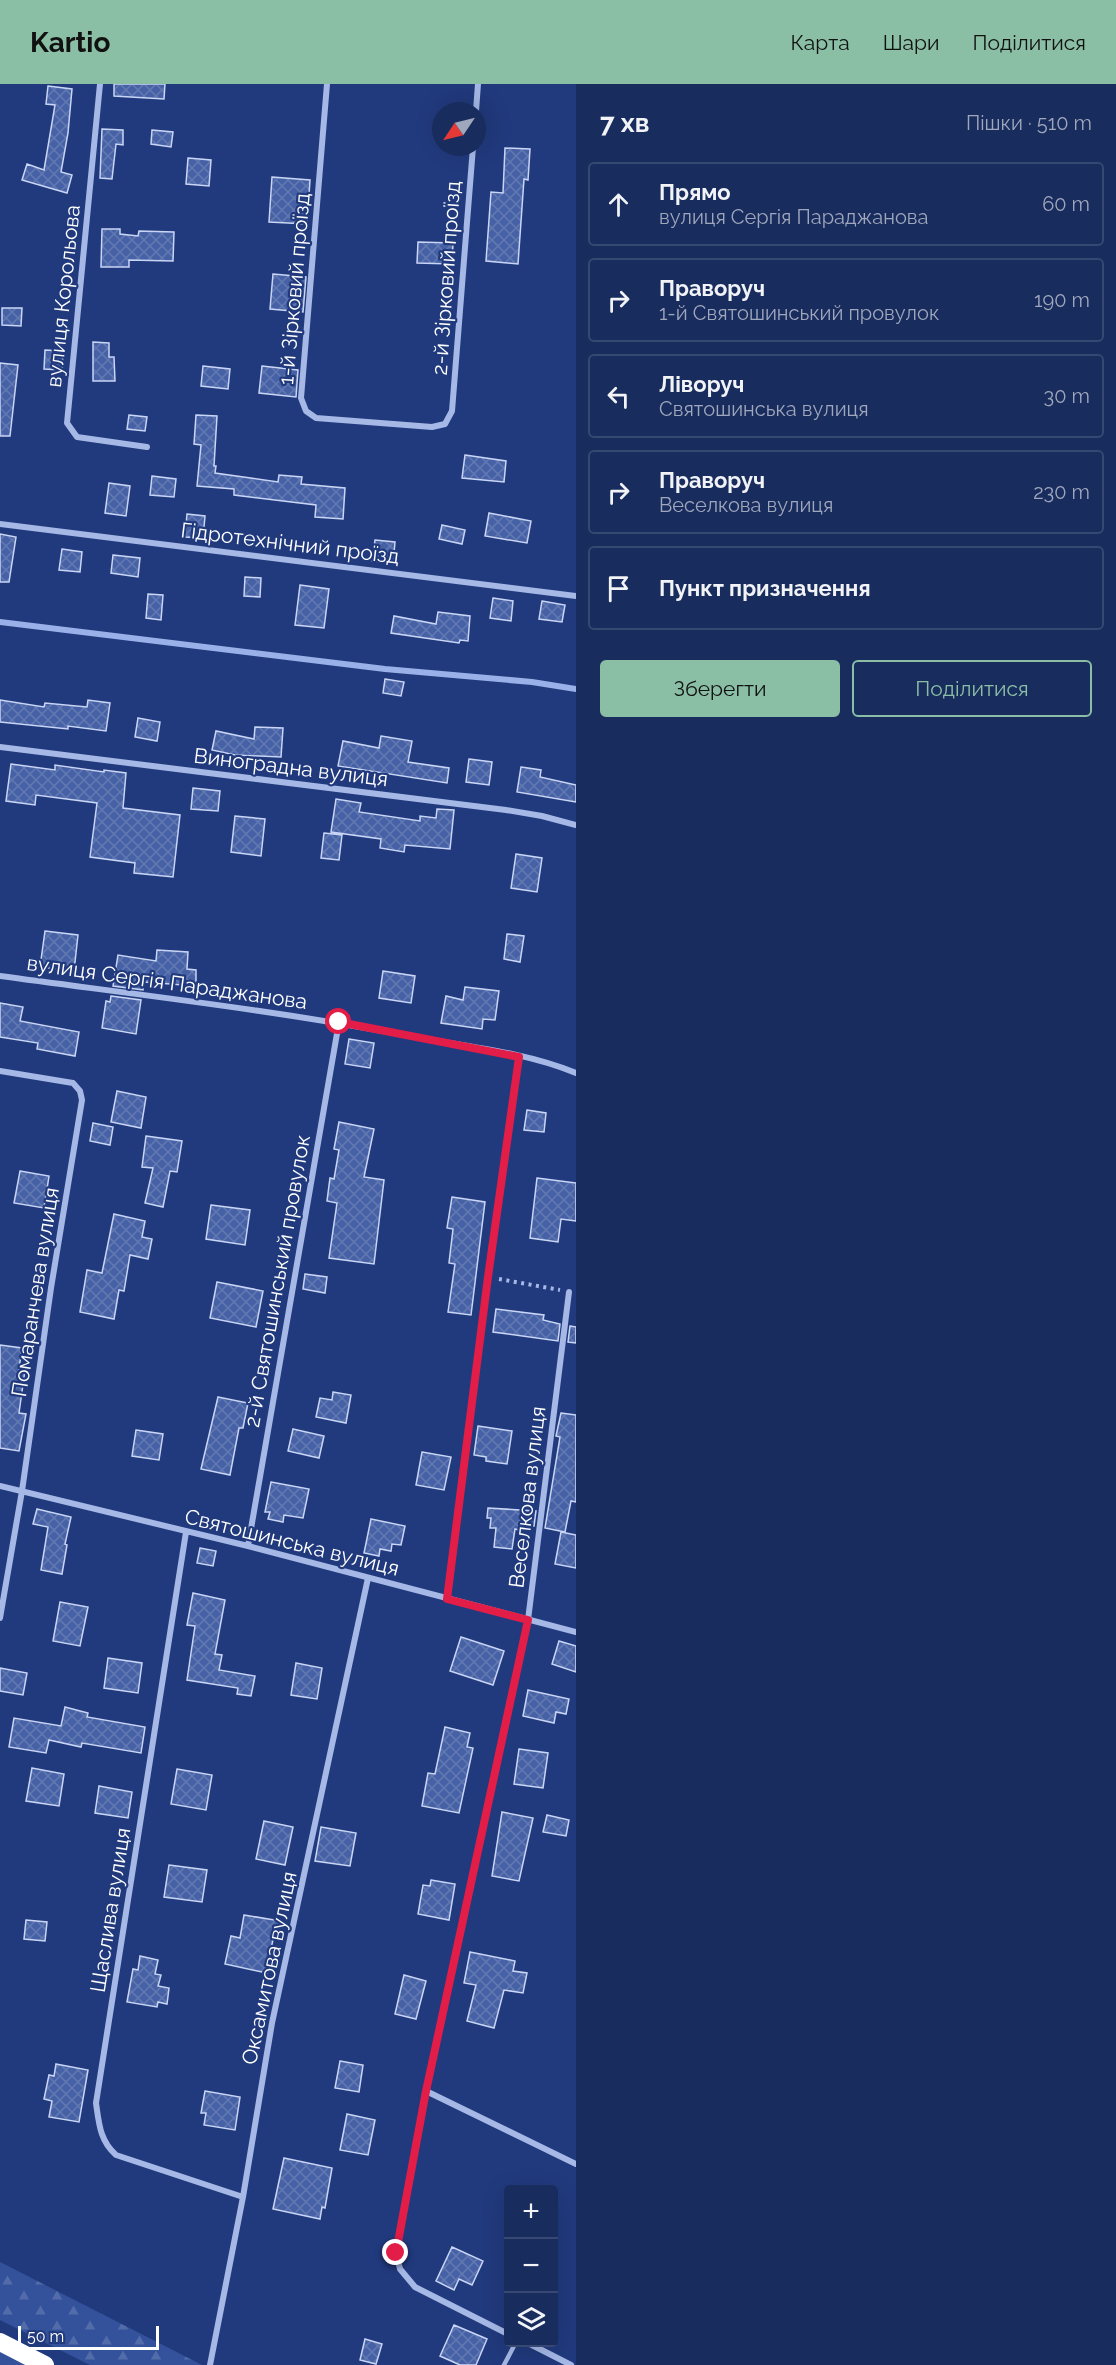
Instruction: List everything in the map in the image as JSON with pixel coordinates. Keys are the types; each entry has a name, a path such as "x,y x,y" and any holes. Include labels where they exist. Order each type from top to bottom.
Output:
{"highway":[{"path":"0,2342 45,2365"}],"street":[{"name":"вулиця Корольова","path":"100,84 67,423 76,437 147,447"},
{"name":"1-й Зірковий проїзд","path":"327,84 301,398 306,411 316,418 432,427 445,424 452,411"},
{"path":"477,102 478,84"},
{"name":"2-й Зірковий проїзд","path":"452,411 472,156"},
{"name":"Гідротехнічний проїзд","path":"0,524 576,596"},
{"name":"Виноградна вулиця","path":"0,747 506,810 576,825"},
{"name":"вулиця Сергія Параджанова","path":"0,976 339,1022 519,1057 558,1066 576,1073"},
{"name":"2-й Святошинський провулок","path":"248,1546 339,1022"},
{"path":"447,1599 519,1057"},
{"name":"Помаранчева вулиця","path":"0,1071 73,1083 80,1091 82,1100 51,1288 22,1491 0,1617"},
{"name":"Веселкова вулиця","path":"504,2332 415,2287 400,2269 396,2253 426,2091 528,1620 569,1292"},
{"name":"Святошинська вулиця","path":"0,1486 248,1546 576,1632"},
{"name":"Щаслива вулиця","path":"186,1532 96,2103 99,2129 105,2146 116,2155 243,2197"},
{"name":"Оксамитова вулиця","path":"210,2365 243,2197 272,2023 368,1578"},
{"path":"426,2091 576,2164"},
{"path":"534,2347 571,2365"}],"lane":[{"path":"504,2365 514,2347"}],"path":[{"path":"488,1277 569,1292"}],"green space":[{"path":"0,2262 202,2365 90,2365 0,2320"},
{"path":"0,2342 45,2365 0,2365"}],"building":[{"path":"114,84 165,84 164,99 114,96"},
{"path":"48,86 72,89 68,133 61,172 72,175 67,193 22,180 27,164 44,170 55,105 46,104"},
{"path":"102,129 123,130 123,145 116,144 112,179 100,178"},
{"path":"152,130 173,132 171,147 151,144"},
{"path":"505,148 530,149 528,180 524,179 518,264 486,261 491,192 503,193"},
{"path":"188,158 211,160 209,186 186,184"},
{"path":"272,177 310,180 307,224 269,222"},
{"path":"102,229 120,229 120,234 138,236 139,231 174,232 173,261 129,260 129,267 101,267"},
{"path":"418,242 453,243 452,264 417,263"},
{"path":"273,274 306,277 303,312 270,309"},
{"path":"2,308 22,308 21,326 2,325"},
{"path":"93,342 109,343 109,357 114,357 115,381 93,381"},
{"path":"45,350 63,351 62,370 44,369"},
{"path":"0,363 18,365 10,436 0,436"},
{"path":"203,366 230,369 228,389 201,386"},
{"path":"262,366 298,370 296,397 259,393"},
{"path":"129,415 147,417 145,431 127,429"},
{"path":"196,415 217,416 215,473 278,482 279,475 302,477 301,484 345,488 343,519 315,517 316,505 234,495 234,489 197,486 201,445 194,444"},
{"path":"465,455 506,461 504,482 462,478"},
{"path":"152,476 176,479 174,497 150,495"},
{"path":"109,483 130,486 126,516 105,513"},
{"path":"489,513 531,521 527,543 485,536"},
{"path":"187,514 205,516 203,538 185,537"},
{"path":"442,525 465,530 462,544 439,539"},
{"path":"0,534 16,537 9,582 0,582"},
{"path":"375,540 395,542 393,564 372,561"},
{"path":"62,549 82,552 80,572 59,570"},
{"path":"113,555 140,558 138,577 111,573"},
{"path":"245,577 261,578 260,597 244,596"},
{"path":"300,585 329,589 324,628 295,625"},
{"path":"148,594 163,595 161,620 146,618"},
{"path":"493,598 513,601 511,621 490,618"},
{"path":"542,601 565,605 562,622 539,619"},
{"path":"438,612 470,616 468,641 460,640 459,643 391,633 394,616 436,624"},
{"path":"385,679 404,682 401,696 383,693"},
{"path":"0,700 44,707 45,703 87,707 88,700 110,703 106,731 0,722"},
{"path":"138,718 160,722 157,741 135,737"},
{"path":"255,727 283,728 281,757 235,755 212,750 216,731 254,739"},
{"path":"381,736 412,741 408,762 449,768 447,783 338,766 343,741 379,748"},
{"path":"469,759 492,762 489,785 466,782"},
{"path":"11,764 55,770 55,765 126,773 123,808 180,815 173,877 134,873 135,863 90,857 97,803 36,795 35,805 6,801"},
{"path":"521,767 541,770 540,777 576,785 576,802 517,792"},
{"path":"193,788 220,791 218,811 191,809"},
{"path":"336,799 361,803 359,812 420,821 420,816 436,818 437,809 454,810 450,849 405,845 404,852 380,848 381,839 331,832"},
{"path":"235,816 265,819 261,856 231,852"},
{"path":"324,833 342,835 339,860 321,858"},
{"path":"516,854 542,858 537,892 511,888"},
{"path":"45,931 78,935 74,971 40,967"},
{"path":"507,934 524,936 520,962 504,959"},
{"path":"157,950 188,952 187,969 196,970 196,986 144,982 143,990 113,986 118,955 156,961"},
{"path":"383,971 415,976 411,1003 379,998"},
{"path":"465,987 499,991 495,1020 483,1019 482,1029 441,1023 446,996 463,1000"},
{"path":"111,996 141,1000 136,1034 102,1028 106,1001 110,1002"},
{"path":"0,1003 23,1007 20,1021 79,1032 75,1056 37,1049 38,1043 0,1037"},
{"path":"349,1039 374,1043 370,1068 345,1064"},
{"path":"117,1091 146,1097 141,1128 111,1122"},
{"path":"527,1110 546,1113 544,1132 524,1130"},
{"path":"339,1122 374,1129 364,1177 384,1180 374,1264 329,1258 337,1203 327,1201 330,1178 334,1179 339,1150 334,1149"},
{"path":"93,1123 113,1127 110,1145 90,1141"},
{"path":"146,1136 182,1141 177,1172 170,1171 163,1207 145,1203 153,1168 142,1167"},
{"path":"20,1171 49,1176 44,1208 14,1203"},
{"path":"537,1178 576,1183 576,1221 561,1219 558,1242 530,1238"},
{"path":"452,1197 485,1202 471,1315 448,1312 455,1264 449,1263 453,1229 447,1228"},
{"path":"211,1205 250,1210 245,1245 206,1239"},
{"path":"114,1214 145,1221 142,1237 152,1239 148,1259 130,1255 124,1291 119,1290 114,1319 80,1312 87,1270 102,1273"},
{"path":"305,1274 327,1277 325,1293 303,1289"},
{"path":"217,1282 263,1291 256,1327 210,1318"},
{"path":"496,1309 544,1315 543,1320 560,1324 558,1341 493,1332"},
{"path":"570,1326 576,1327 576,1343 568,1342"},
{"path":"0,1345 22,1348 19,1369 25,1370 19,1413 26,1414 19,1451 0,1448"},
{"path":"333,1392 351,1395 346,1423 316,1417 320,1398 332,1400"},
{"path":"218,1397 248,1403 243,1428 239,1428 230,1475 201,1469"},
{"path":"561,1413 576,1415 576,1502 571,1501 565,1532 545,1528 560,1437 556,1436"},
{"path":"478,1426 512,1431 507,1464 486,1461 486,1457 474,1455"},
{"path":"293,1429 324,1436 319,1458 288,1451"},
{"path":"136,1430 163,1434 159,1460 132,1456"},
{"path":"422,1452 451,1457 444,1490 416,1485"},
{"path":"271,1482 309,1489 303,1518 284,1515 283,1522 268,1519 270,1512 265,1512"},
{"path":"488,1508 536,1511 534,1526 520,1524 519,1530 515,1529 512,1549 494,1547 496,1528 490,1528 491,1518 487,1518"},
{"path":"37,1509 71,1517 62,1574 41,1570 48,1527 33,1524"},
{"path":"371,1519 405,1526 401,1545 392,1544 391,1551 380,1549 379,1556 364,1553"},
{"path":"561,1532 576,1535 576,1568 555,1564"},
{"path":"200,1548 216,1551 213,1566 197,1563"},
{"path":"193,1593 225,1600 215,1654 222,1655 219,1670 255,1676 251,1696 237,1694 238,1688 187,1680 195,1626 187,1625"},
{"path":"60,1602 88,1607 80,1646 53,1641"},
{"path":"461,1637 504,1651 493,1685 450,1671"},
{"path":"559,1641 576,1646 576,1672 552,1664"},
{"path":"108,1658 142,1663 138,1693 104,1688"},
{"path":"296,1663 322,1668 317,1699 291,1695"},
{"path":"0,1668 27,1673 23,1695 0,1691"},
{"path":"528,1690 569,1699 566,1714 556,1712 554,1723 523,1716"},
{"path":"65,1707 88,1713 87,1717 145,1727 141,1753 82,1743 81,1747 49,1740 46,1753 9,1747 14,1718 61,1726"},
{"path":"445,1727 470,1733 467,1747 473,1748 459,1813 422,1806 428,1773 435,1774"},
{"path":"519,1749 548,1753 543,1788 514,1784"},
{"path":"32,1768 64,1774 59,1806 26,1801"},
{"path":"177,1769 212,1775 206,1810 171,1804"},
{"path":"99,1786 132,1792 128,1818 95,1813"},
{"path":"502,1812 533,1818 519,1881 492,1876"},
{"path":"547,1815 569,1820 566,1836 543,1832"},
{"path":"264,1821 293,1827 285,1865 256,1859"},
{"path":"321,1827 356,1833 350,1866 315,1861"},
{"path":"169,1865 207,1870 202,1902 164,1897"},
{"path":"431,1880 455,1884 449,1920 418,1914 423,1885 430,1886"},
{"path":"244,1915 281,1921 278,1940 273,1939 267,1973 225,1964 231,1936 240,1938"},
{"path":"26,1920 47,1922 45,1941 24,1939"},
{"path":"470,1952 515,1961 513,1971 527,1973 523,1993 504,1990 494,2028 467,2021 476,1985 464,1983"},
{"path":"140,1956 158,1960 155,1974 161,1975 158,1986 169,1988 167,2004 158,2002 157,2007 127,2002 133,1969 138,1970"},
{"path":"404,1975 426,1981 416,2019 395,2014"},
{"path":"340,2061 363,2065 359,2092 335,2088"},
{"path":"56,2064 88,2070 79,2122 49,2117 52,2101 44,2099 49,2075 54,2076"},
{"path":"205,2091 240,2097 235,2130 204,2125 206,2113 201,2113"},
{"path":"347,2114 375,2120 368,2155 340,2150"},
{"path":"284,2158 332,2168 325,2208 322,2207 320,2219 273,2209"},
{"path":"452,2247 483,2261 472,2285 459,2279 454,2290 436,2281"},
{"path":"454,2325 487,2339 476,2365 460,2365 440,2356"},
{"path":"365,2339 382,2344 376,2364 360,2360"}],"waterway":[{"path":"0,622 385,669 532,682 576,689"}],"route":[{"path":"339,1022 519,1057 447,1599 528,1620 426,2091 396,2253"}]}
